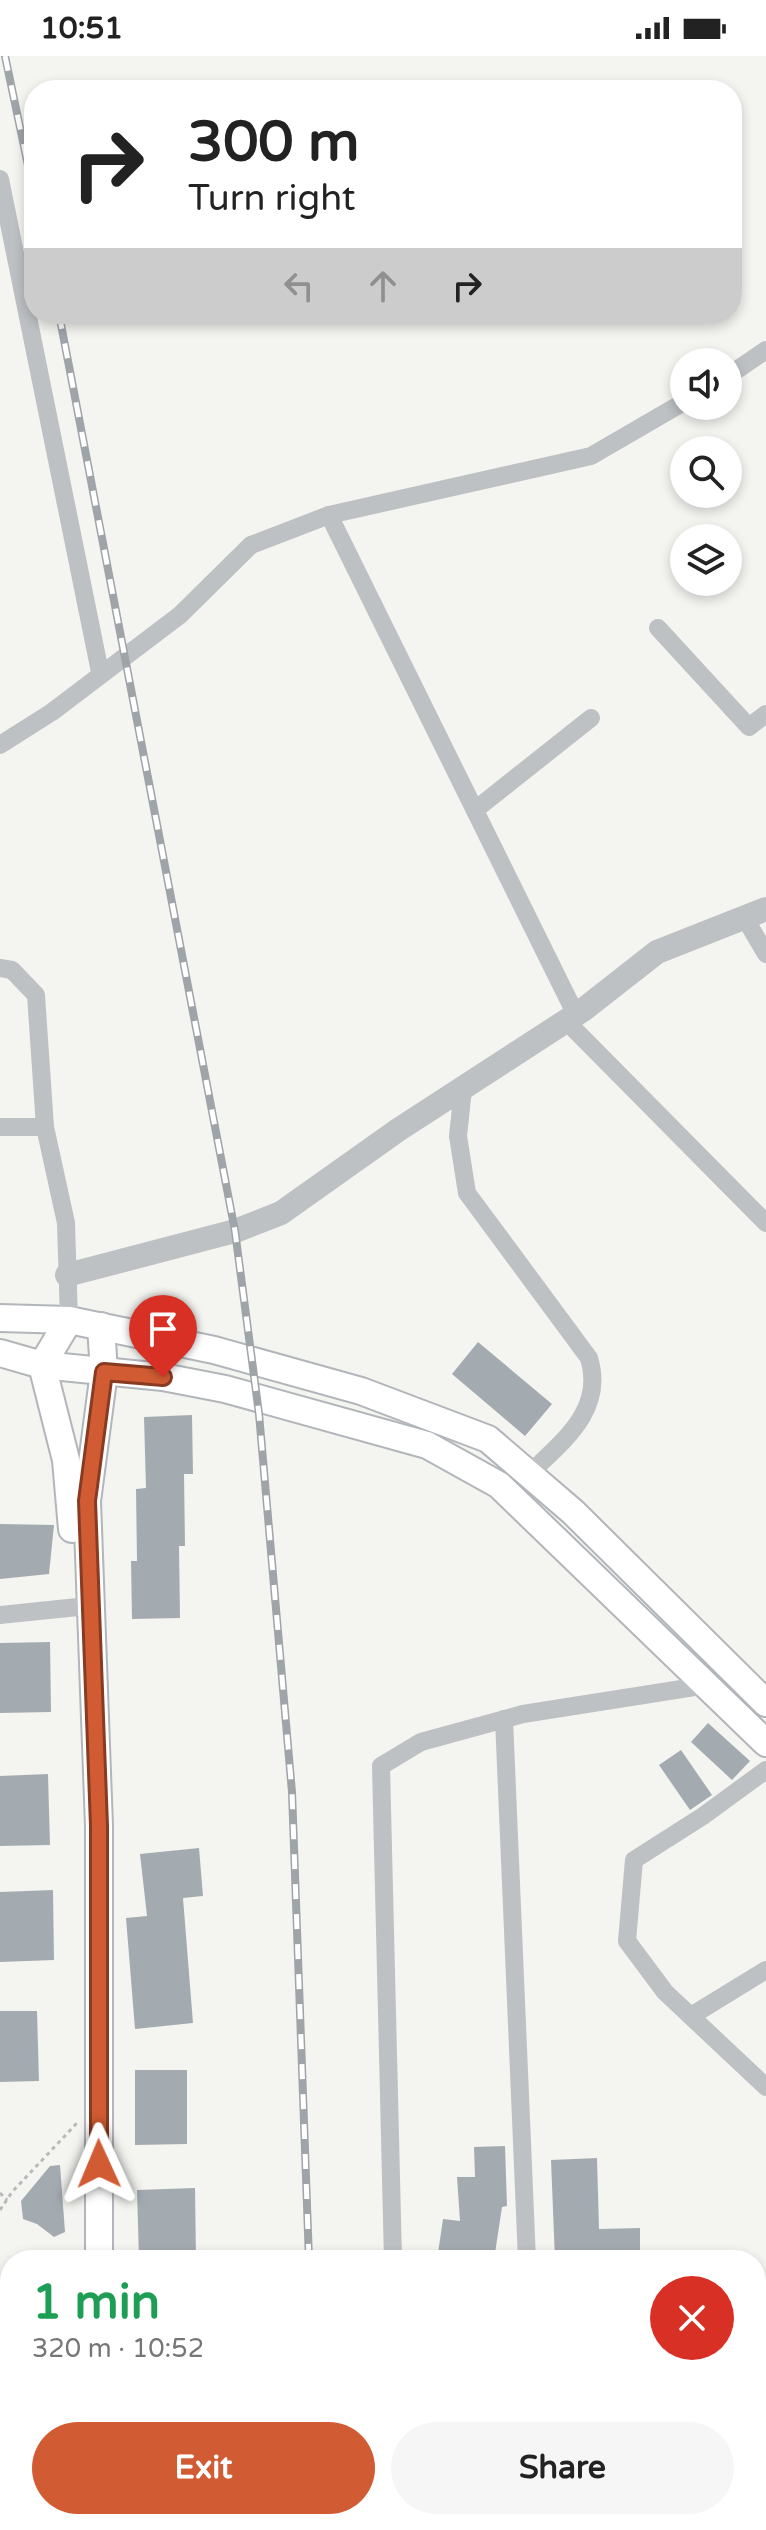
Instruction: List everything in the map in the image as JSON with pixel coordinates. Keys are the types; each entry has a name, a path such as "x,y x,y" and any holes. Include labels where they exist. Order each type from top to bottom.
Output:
{"main road":[{"path":"0,1318 69,1320 214,1350 361,1391 488,1439 529,1474 766,1703"},
{"path":"69,1320 42,1365 66,1460 78,1607 83,1872 97,1914"},
{"path":"99,2250 99,1826 87,1501 104,1372 101,1326"},
{"path":"0,1353 42,1365 225,1389 427,1445 499,1485 766,1743"}],"street":[{"path":"0,179 24,297"},
{"path":"29,324 100,672"},
{"path":"742,366 766,350"},
{"path":"0,745 52,712 100,672 180,615 251,545 329,515 591,456 670,410"},
{"path":"329,515 475,810 572,1018 766,1223"},
{"path":"658,628 749,727 766,714"},
{"path":"475,810 591,718"},
{"path":"67,1275 235,1231 281,1213 572,1018 657,952 756,914 766,954"},
{"path":"0,968 12,970 36,995 45,1127 66,1223 69,1320"},
{"path":"463,1089 458,1136 467,1193 589,1358 596,1380 589,1404 573,1430 529,1474"},
{"path":"0,1127 45,1127"},
{"path":"0,1615 78,1607"},
{"path":"393,2250 381,1766 421,1742 504,1719 707,1685"},
{"path":"504,1719 527,2250"},
{"path":"766,1770 703,1816 634,1860 627,1941 665,1992 766,2087"},
{"path":"691,2016 766,1970"}],"path":[{"path":"0,2210 98,2100"},
{"path":"0,2193 7,2200"}],"building":[{"path":"478,1342 552,1404 525,1436 452,1374"},
{"path":"192,1415 193,1474 184,1474 185,1546 179,1546 180,1618 132,1619 131,1561 137,1561 136,1489 146,1488 144,1417"},
{"path":"0,1524 54,1525 49,1574 0,1579"},
{"path":"50,1642 51,1712 0,1713 0,1643"},
{"path":"708,1723 750,1761 732,1780 691,1742"},
{"path":"681,1750 712,1795 690,1810 659,1765"},
{"path":"48,1774 50,1845 0,1846 0,1776"},
{"path":"199,1848 203,1896 183,1898 193,2023 135,2029 126,1918 147,1916 140,1854"},
{"path":"53,1890 54,1960 0,1962 0,1892"},
{"path":"0,2011 37,2011 39,2081 0,2082"},
{"path":"135,2070 187,2070 187,2144 135,2145"},
{"path":"505,2146 507,2206 502,2207 496,2250 438,2250 443,2219 460,2221 457,2177 475,2177 474,2147"},
{"path":"597,2158 599,2229 640,2228 640,2250 555,2250 551,2160"},
{"path":"60,2165 65,2232 54,2237 37,2224 23,2219 21,2201 50,2166"},
{"path":"195,2188 196,2250 139,2250 137,2190"}],"railway":[{"path":"5,56 24,146"},
{"path":"61,324 235,1231 259,1414 292,1792 309,2250"}],"route":[{"path":"99,2164 99,1826 87,1501 104,1372 163,1377"}]}
